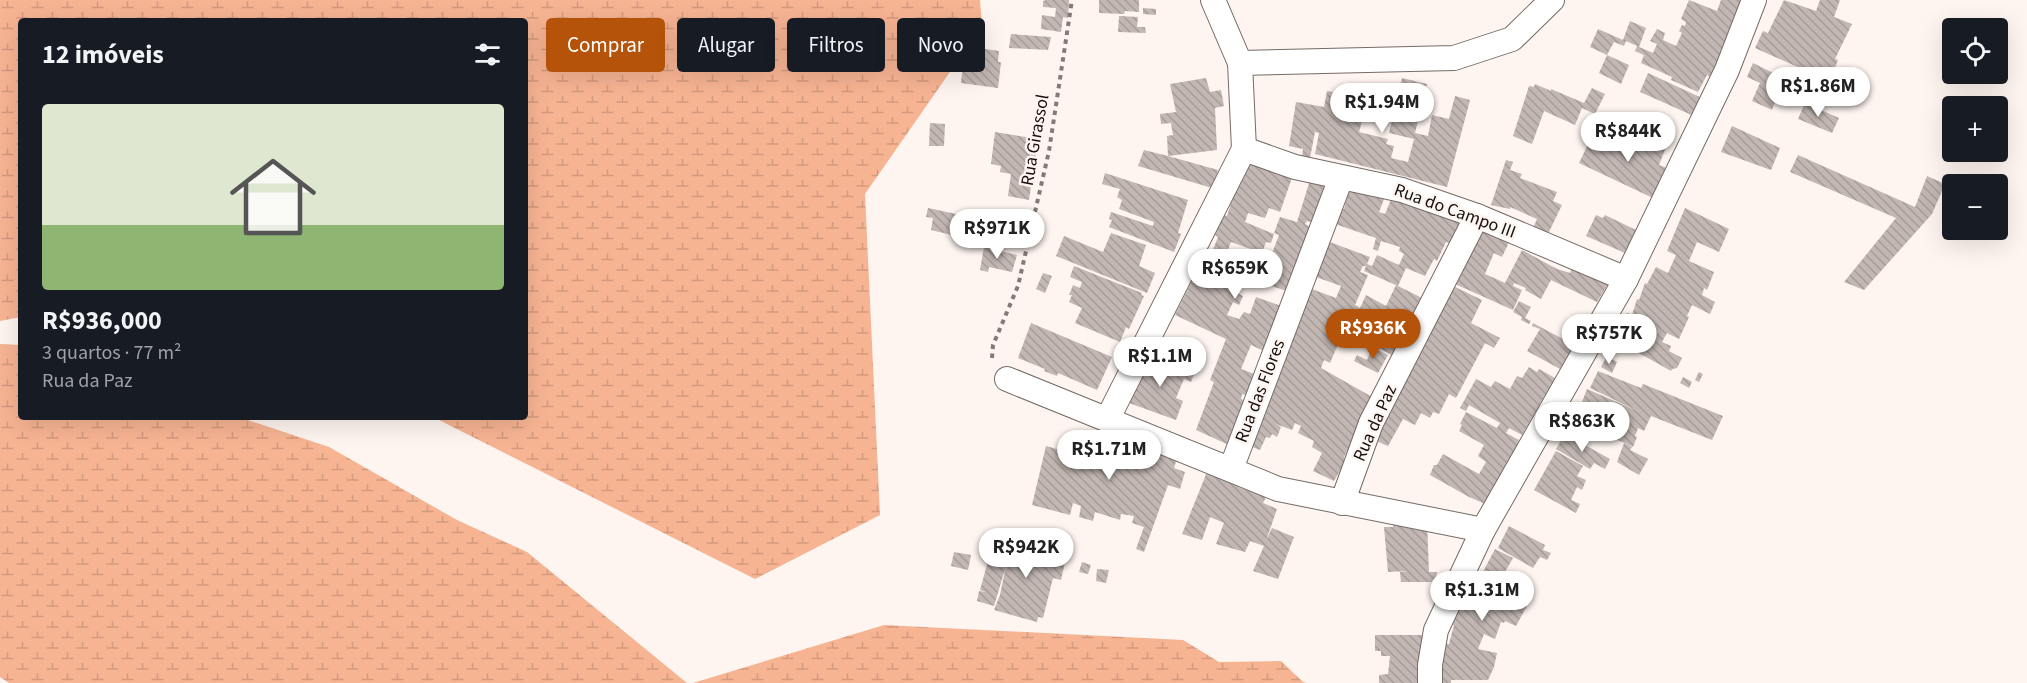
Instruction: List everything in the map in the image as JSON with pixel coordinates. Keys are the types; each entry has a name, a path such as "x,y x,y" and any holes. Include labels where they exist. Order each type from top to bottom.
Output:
{"street":[{"path":"1107,418 1245,149 1240,63 1213,0"},
{"path":"1240,63 1454,57 1512,39 1552,0"},
{"path":"1430,683 1430,664 1436,630 1483,530 1626,279 1727,70 1754,0"},
{"name":"Rua do Campo III","path":"1245,149 1295,167 1402,190 1477,216 1626,279"},
{"name":"Rua das Flores","path":"1231,469 1341,178"},
{"name":"Rua da Paz","path":"1342,503 1371,423 1477,216"},
{"path":"1007,379 1278,489 1483,530"}],"path":[{"name":"Rua Girassol","path":"1007,379 1000,376 992,363 993,345 1018,286 1049,151 1072,0"}],"green space":[{"path":"0,0 980,0 981,18 897,18 897,72 950,72 865,194 880,515 755,579 439,420 528,420 528,18 18,18 18,318 0,321"},
{"path":"0,344 18,345 18,420 248,420 329,447 457,520 527,552 687,683 9,683 0,677"},
{"path":"884,625 1183,640 1219,662 1281,661 1303,682 1307,683 693,683"}],"building":[{"path":"1069,0 1068,18 1063,17 1061,32 1041,29 1042,15 1055,17 1056,8 1043,7 1043,1"},
{"path":"1099,0 1139,0 1139,12 1099,13"},
{"path":"1689,0 1717,11 1721,0 1745,0 1712,78 1707,75 1698,92 1641,63 1644,55 1635,51 1637,46 1626,41 1624,46 1614,42 1607,55 1590,47 1598,29 1623,40 1630,21 1646,28 1639,47 1653,53 1657,44 1650,41 1657,29 1665,33 1663,40 1676,46 1682,33 1679,31 1682,25 1685,26 1686,22 1681,19"},
{"path":"1784,0 1816,11 1820,0 1840,0 1834,17 1852,24 1835,59 1838,60 1834,70 1825,67 1820,77 1755,48 1763,31 1768,33"},
{"path":"1143,8 1156,9 1156,15 1143,14"},
{"path":"1119,16 1138,17 1137,27 1145,27 1146,33 1118,32"},
{"path":"1011,34 1051,37 1048,50 1009,48"},
{"path":"985,49 999,51 998,62 1001,62 998,88 961,83 962,72 985,72"},
{"path":"1607,55 1629,65 1621,84 1599,73"},
{"path":"1753,63 1781,77 1775,90 1779,92 1772,110 1752,101 1760,83 1747,77"},
{"path":"1648,73 1704,99 1696,117 1640,92"},
{"path":"1206,78 1210,92 1221,90 1224,106 1215,108 1217,150 1168,156 1167,136 1173,135 1171,123 1161,124 1160,114 1176,112 1170,84"},
{"path":"1402,78 1427,84 1415,133 1428,136 1432,115 1449,119 1455,96 1470,100 1447,187 1315,154 1319,133 1315,132 1310,158 1302,156 1303,149 1289,146 1296,102 1324,107 1327,91 1369,97 1359,132 1388,139 1386,144 1394,146 1391,158 1408,162 1414,139 1389,133"},
{"path":"1535,84 1584,103 1592,88 1605,94 1595,114 1582,108 1575,125 1544,111 1532,144 1513,136 1529,86 1534,87"},
{"path":"1805,103 1839,118 1832,133 1798,119"},
{"path":"930,123 945,124 944,146 929,146"},
{"path":"1601,125 1609,129 1604,139 1631,152 1639,135 1666,147 1659,165 1669,169 1655,199 1579,163 1593,134 1596,135"},
{"path":"1732,126 1780,148 1771,170 1721,152"},
{"path":"995,132 1038,139 1029,200 1008,196 1011,174 1000,172 1001,166 991,164"},
{"path":"1144,150 1218,170 1212,188 1138,166"},
{"path":"1798,155 1915,207 1927,176 1942,183 1942,191 1932,214 1864,290 1844,282 1896,218 1790,172"},
{"path":"1506,160 1513,162 1510,170 1522,174 1520,178 1557,192 1553,201 1562,205 1548,234 1533,228 1537,219 1510,207 1510,209 1491,205"},
{"path":"1250,163 1293,175 1280,212 1269,208 1265,218 1248,213 1245,222 1274,234 1271,243 1266,242 1262,253 1231,242 1223,263 1251,274 1248,282 1242,280 1237,293 1243,296 1239,305 1233,302 1227,315 1239,319 1244,312 1250,314 1256,297 1284,307 1266,352 1251,345 1241,369 1257,375 1248,396 1242,394 1241,399 1246,401 1229,445 1196,430 1214,382 1210,380 1226,339 1175,315 1195,275 1193,274 1202,254 1210,257 1218,237 1215,235 1224,215 1227,216 1238,180 1242,181"},
{"path":"1105,173 1188,200 1178,233 1181,234 1174,252 1109,227 1112,220 1109,219 1111,212 1153,226 1154,222 1119,209 1122,200 1117,197 1120,189 1102,184"},
{"path":"1310,180 1327,185 1314,223 1307,221 1305,224 1312,228 1290,292 1262,283 1265,274 1268,275 1269,272 1277,275 1278,269 1264,264 1268,255 1271,256 1279,235 1274,233 1280,217 1297,222"},
{"path":"1349,189 1384,199 1379,212 1385,214 1392,197 1463,222 1450,243 1446,242 1437,261 1434,259 1425,276 1406,268 1398,286 1426,300 1417,319 1405,313 1404,315 1416,321 1397,358 1357,336 1351,348 1339,342 1330,363 1324,360 1321,368 1374,398 1334,481 1313,471 1322,453 1312,447 1314,441 1298,433 1301,426 1295,423 1292,430 1276,424 1281,427 1277,437 1272,434 1270,438 1266,437 1260,450 1247,445 1309,288 1336,298 1341,286 1316,277 1327,241 1370,257 1367,264 1372,266 1377,255 1399,265 1404,254 1399,251 1400,247 1381,241 1378,251 1373,249 1376,238 1332,223 1338,207 1344,209","holes":["1363,266 1366,266 1364,271 1396,285 1386,306 1366,295 1360,308 1355,305 1368,275 1360,272"]},
{"path":"928,208 977,221 975,232 970,232 968,239 931,230 933,218 926,217"},
{"path":"1685,208 1729,229 1719,252 1697,242 1689,261 1714,272 1707,290 1704,288 1702,295 1715,302 1710,314 1692,305 1679,339 1667,333 1662,342 1671,346 1669,351 1682,358 1677,368 1671,371 1607,335 1614,321 1621,325 1627,313 1632,315 1645,283 1647,284 1656,267 1668,273 1676,255 1667,251"},
{"path":"1596,215 1603,218 1605,215 1636,230 1625,253 1586,236"},
{"path":"1483,227 1511,238 1502,257 1494,253 1485,274 1505,283 1522,250 1557,269 1570,273 1572,267 1608,284 1597,302 1551,280 1541,299 1525,290 1526,288 1514,283 1513,286 1522,290 1513,310 1455,284"},
{"path":"1111,233 1146,245 1139,266 1155,273 1147,293 1056,256 1064,236 1103,252"},
{"path":"984,247 1017,255 1012,272 989,267 988,272 980,270"},
{"path":"1074,266 1142,293 1141,295 1144,296 1129,329 1126,327 1120,342 1075,323 1082,308 1069,302 1072,295 1069,295 1073,285 1080,288 1082,282 1070,277"},
{"path":"1043,273 1052,276 1045,293 1036,289"},
{"path":"1453,286 1482,300 1471,323 1500,338 1494,348 1485,343 1456,398 1449,394 1439,414 1433,412 1430,418 1421,413 1415,425 1403,419 1388,446 1383,444 1371,438 1421,351"},
{"path":"1519,301 1531,307 1525,318 1531,321 1529,324 1513,312"},
{"path":"1031,323 1112,357 1097,390 1058,373 1057,376 1044,371 1045,369 1018,358"},
{"path":"1533,323 1574,345 1560,369 1527,351 1540,329 1532,326"},
{"path":"1370,346 1388,355 1378,373 1354,361 1357,355 1367,360 1371,351 1368,350"},
{"path":"1199,352 1207,356 1205,361 1196,357"},
{"path":"1149,355 1194,374 1191,382 1184,379 1176,398 1183,401 1176,420 1129,403"},
{"path":"1607,356 1617,362 1612,373 1601,367"},
{"path":"1529,367 1537,372 1539,369 1555,378 1522,435 1509,428 1506,433 1519,440 1490,506 1430,475 1434,465 1437,465 1443,454 1479,474 1486,462 1478,456 1484,445 1459,431 1462,425 1460,424 1466,412 1497,428 1500,423 1469,405 1466,411 1460,408 1476,379 1491,387 1495,381 1510,389 1517,376 1522,378"},
{"path":"1598,371 1641,388 1643,384 1723,416 1712,440 1651,416 1644,431 1638,428 1633,447 1575,420 1587,389 1640,412 1590,388"},
{"path":"1699,372 1703,374 1699,382 1695,380"},
{"path":"1683,377 1692,382 1689,388 1680,383"},
{"path":"1092,431 1178,455 1174,468 1185,472 1180,489 1168,485 1144,552 1136,549 1144,527 1132,523 1134,516 1121,514 1120,520 1095,512 1093,521 1079,517 1081,506 1073,503 1070,515 1032,505 1046,446 1085,457"},
{"path":"1565,434 1610,459 1605,469 1594,463 1590,469 1556,449"},
{"path":"1624,443 1632,447 1630,450 1648,459 1639,475 1617,462"},
{"path":"1556,451 1583,466 1577,476 1586,480 1582,490 1577,487 1571,500 1580,504 1576,513 1534,490"},
{"path":"1209,467 1240,480 1238,487 1266,497 1263,503 1277,509 1266,541 1272,528 1294,537 1278,579 1253,571 1264,546 1250,541 1245,552 1216,544 1224,523 1210,517 1202,540 1182,534"},
{"path":"1394,520 1427,522 1429,572 1437,572 1435,582 1401,582 1400,572 1408,571 1388,572 1384,527 1393,527"},
{"path":"1509,526 1545,545 1543,550 1551,553 1547,560 1540,557 1533,568 1498,548"},
{"path":"994,537 1066,558 1061,580 1053,578 1043,618 1038,617 1037,622 994,610 1000,595 1007,561 988,559"},
{"path":"1495,549 1513,558 1505,572 1531,587 1525,597 1517,593 1513,598 1527,606 1516,626 1505,621 1501,622 1495,639 1484,634 1478,649 1497,653 1488,680 1451,680 1451,683 1438,683 1441,643 1449,644 1454,625 1447,622 1458,603 1465,606"},
{"path":"954,552 971,555 968,570 951,566"},
{"path":"988,561 1006,566 994,606 977,601 979,591 986,592 980,590"},
{"path":"1082,562 1091,565 1088,574 1079,572"},
{"path":"1097,569 1109,570 1106,583 1096,581"},
{"path":"1375,635 1423,635 1421,683 1379,683 1379,675 1388,674 1390,656 1381,656 1381,651 1375,651"}]}
